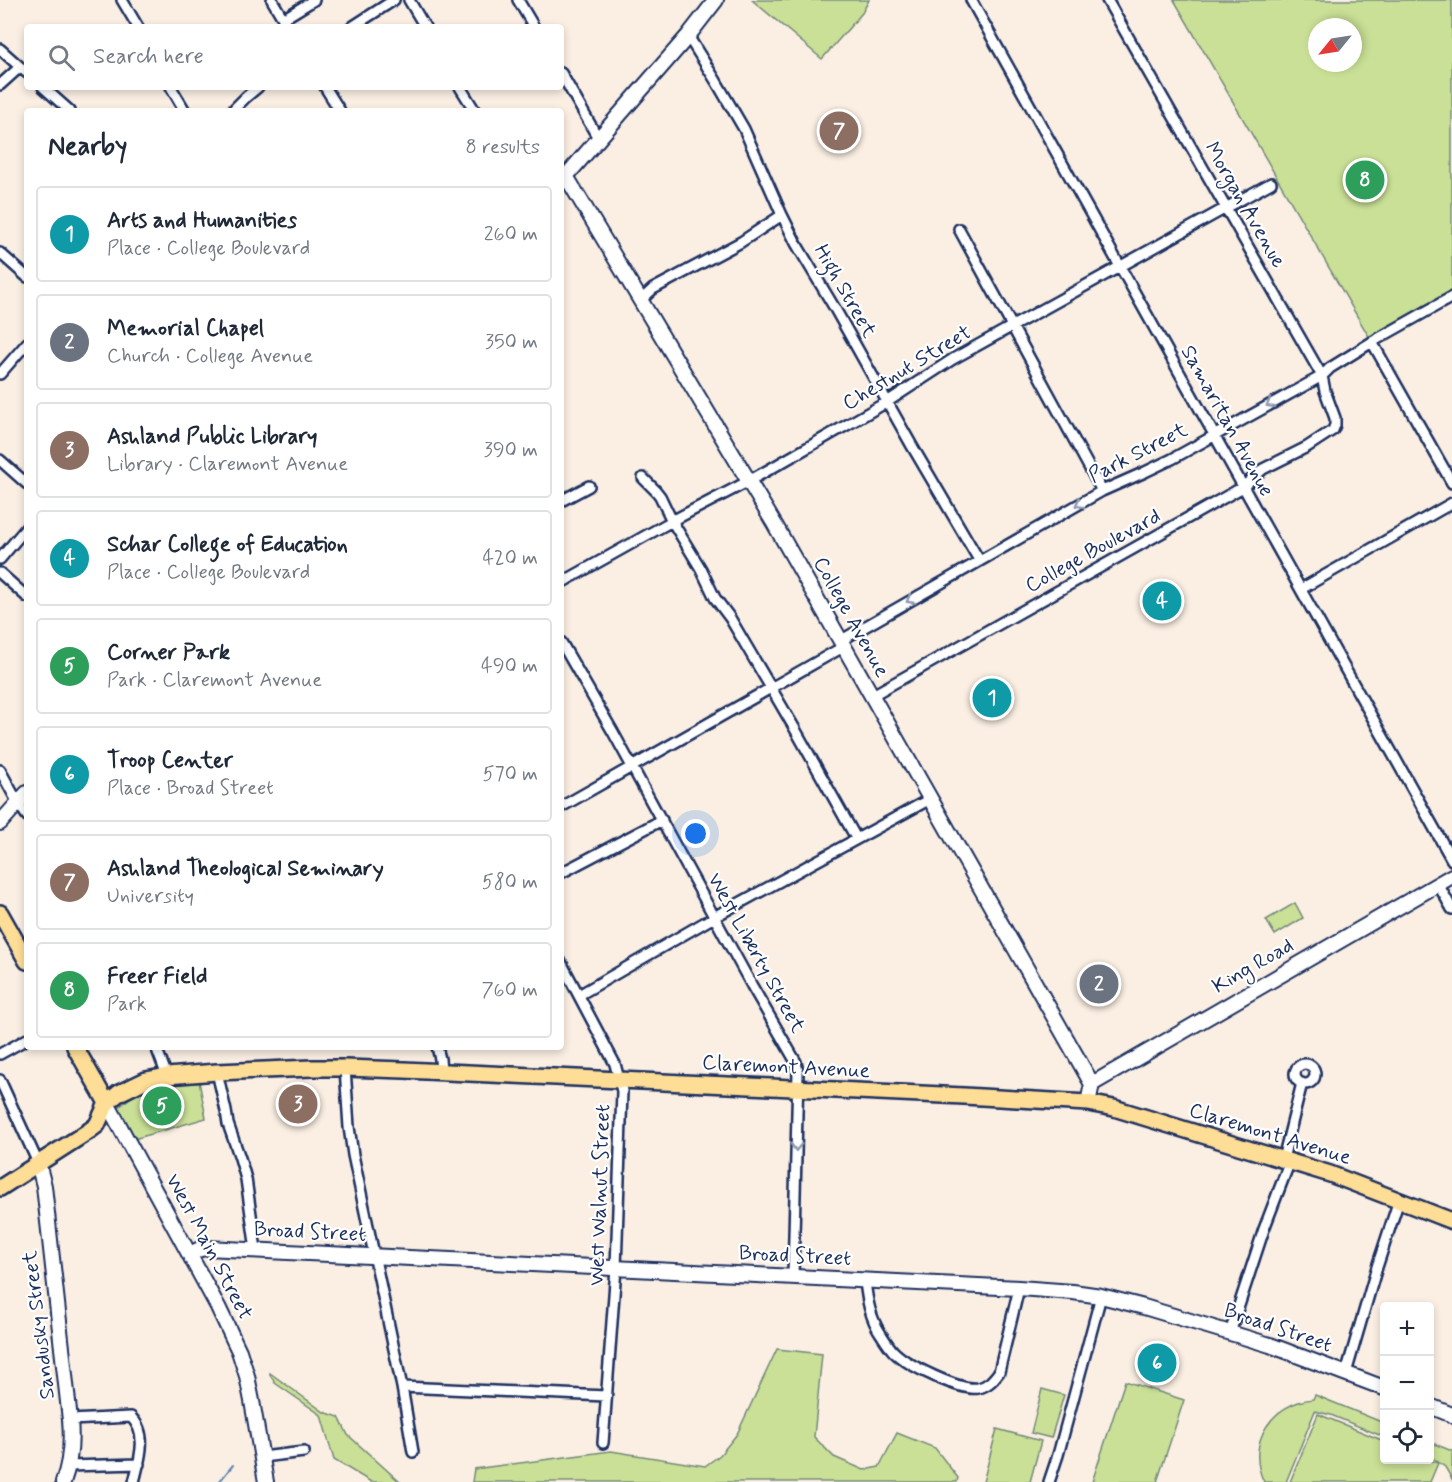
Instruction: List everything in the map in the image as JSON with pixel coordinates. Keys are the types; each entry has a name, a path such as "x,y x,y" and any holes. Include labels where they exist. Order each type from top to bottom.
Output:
{"main road":[{"path":"0,913 24,956"},
{"name":"West Main Street","path":"77,1050 107,1103"},
{"name":"Claremont Avenue","path":"107,1103 118,1093 137,1083 156,1077 217,1071 345,1068 1088,1103 1114,1108 1286,1160 1360,1184 1452,1221"},
{"path":"0,1188 97,1125 107,1103"}],"street":[{"path":"122,0 136,24"},
{"path":"272,0 286,23 314,0"},
{"path":"357,24 394,0"},
{"path":"409,0 423,24"},
{"path":"518,0 532,24"},
{"path":"564,179 688,36 716,0"},
{"name":"Samaritan Avenue","path":"971,0 1452,860"},
{"name":"Morgan Avenue","path":"1107,0 1322,376 1335,418 1335,425 1330,433"},
{"name":"High Street","path":"688,36 744,129 797,244 979,560"},
{"path":"0,49 24,70 0,85"},
{"path":"564,78 598,138"},
{"path":"46,90 67,108"},
{"path":"173,90 183,108"},
{"path":"235,108 254,90"},
{"path":"327,90 338,108"},
{"path":"462,90 473,108"},
{"name":"College Avenue","path":"564,179 641,300 775,525 1092,1084"},
{"name":"Chestnut Street","path":"564,581 749,481 887,402 953,359 1270,183"},
{"path":"641,300 654,289 741,242 782,215"},
{"path":"958,229 1102,491"},
{"path":"0,253 24,274"},
{"name":"Park Street","path":"564,805 770,688 979,560 1102,491 1145,472 1322,376 1330,368 1372,342 1452,297"},
{"path":"1372,342 1452,483"},
{"path":"0,374 24,346"},
{"name":"College Boulevard","path":"871,696 1244,486 1263,469 1330,433"},
{"path":"0,460 24,481"},
{"path":"643,478 656,491 715,598 730,618 856,838"},
{"path":"564,499 589,486"},
{"path":"1301,589 1452,503"},
{"path":"0,559 24,531"},
{"path":"0,573 24,594"},
{"name":"West Liberty Street","path":"564,647 796,1062 798,1072 793,1277"},
{"path":"0,770 22,798 0,823"},
{"path":"579,995 714,917 930,799"},
{"path":"564,871 662,820"},
{"name":"King Road","path":"1092,1084 1452,876"},
{"path":"1438,884 1452,909"},
{"name":"West Walnut Street","path":"564,968 611,1056 622,1091 616,1269 603,1443"},
{"path":"0,1054 24,1041"},
{"path":"157,1050 167,1076"},
{"path":"438,1050 441,1072"},
{"path":"345,1068 353,1155 402,1387 413,1452"},
{"path":"217,1071 228,1124 246,1179 256,1250"},
{"path":"0,1080 38,1163"},
{"path":"1230,1333 1286,1160 1302,1083"},
{"path":"1088,1103 1092,1084"},
{"name":"West Main Street","path":"107,1103 227,1324 243,1364 266,1482"},
{"name":"Sandusky Street","path":"38,1163 44,1186 70,1420 71,1446 63,1482"},
{"path":"1346,1373 1399,1200"},
{"name":"Broad Street","path":"190,1254 206,1248 256,1250 1073,1292 1101,1296 1144,1307 1289,1351 1380,1386"},
{"path":"865,1281 867,1301 873,1319 894,1352 908,1363 957,1386 969,1389 987,1385 999,1372 1019,1288"},
{"path":"1049,1482 1101,1296"},
{"path":"402,1387 606,1395"},
{"path":"1434,1408 1452,1415"},
{"path":"70,1420 131,1417 138,1425 141,1438 139,1464 134,1482"},
{"path":"262,1457 304,1452"},
{"path":"68,1466 139,1464"}],"green space":[{"path":"752,0 869,0 862,13 822,59"},
{"path":"1174,0 1452,0 1452,297 1372,342"},
{"path":"1295,903 1303,918 1275,935 1266,920"},
{"path":"199,1081 206,1118 127,1141 112,1113 130,1098 150,1086"},
{"path":"777,1349 822,1354 814,1437 834,1457 864,1470 879,1467 897,1433 935,1448 958,1478 957,1482 472,1482 474,1469 611,1451 705,1466 720,1455 737,1434"},
{"path":"270,1373 324,1412 339,1417 348,1435 400,1482 371,1482 334,1460 321,1415 275,1383"},
{"path":"1125,1381 1184,1400 1157,1482 1092,1482"},
{"path":"1042,1389 1064,1395 1051,1438 1031,1433"},
{"path":"1315,1395 1380,1421 1380,1435 1331,1415 1315,1411 1286,1482 1264,1482 1259,1467 1258,1453 1260,1440 1266,1427 1285,1408 1313,1399"},
{"path":"1318,1414 1380,1439 1380,1464 1438,1463 1430,1482 1290,1482"},
{"path":"997,1429 1041,1441 1030,1482 983,1482"},
{"path":"1434,1444 1452,1451 1452,1479 1445,1467 1434,1459"}],"waterway":[{"path":"219,1482 233,1465"}],"place":[{"name":"Ashland Theological Seminary","path":"839,131"},
{"name":"Freer Field","path":"1365,180"},
{"name":"Schar College of Education","path":"1162,601"},
{"name":"Arts and Humanities","path":"992,698"},
{"name":"Memorial Chapel","path":"1099,984"},
{"name":"Ashland Public Library","path":"298,1104"},
{"name":"Corner Park","path":"162,1106"},
{"name":"Troop Center","path":"1157,1363"}]}
